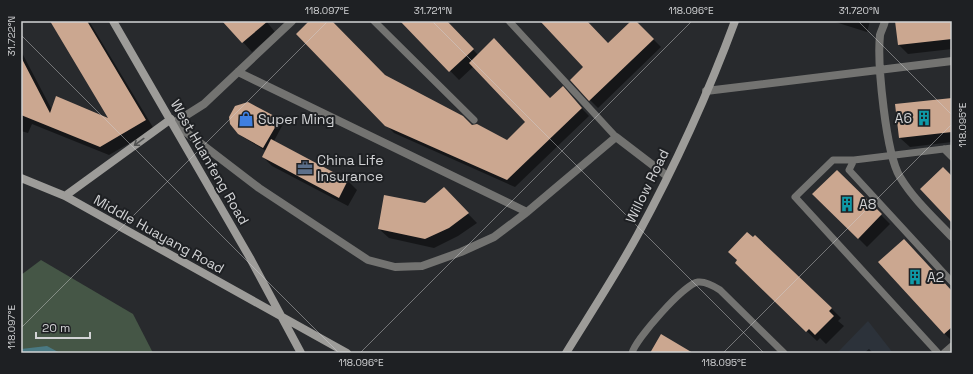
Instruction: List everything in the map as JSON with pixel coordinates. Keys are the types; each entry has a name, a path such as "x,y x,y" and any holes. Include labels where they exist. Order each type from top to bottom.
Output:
{"main road":[{"name":"West Huanfeng Road","path":"113,21 250,258 301,353"},
{"name":"Willow Road","path":"566,353 637,236 667,176 706,91 735,21"},
{"path":"65,196 172,121"},
{"name":"Middle Huayang Road","path":"21,178 65,196 281,318 347,353"}],"street":[{"path":"292,21 204,104 172,121 259,188 368,260 395,267 422,266 461,252 494,237 527,212 616,137 667,176"},
{"path":"885,21 880,34 879,69 892,155 899,176 912,195 952,237"},
{"path":"706,91 952,61"},
{"path":"238,72 527,212"}],"lane":[{"path":"374,21 474,120"},
{"path":"509,21 616,137"},
{"path":"938,353 795,197 833,160 854,160 952,148"},
{"path":"944,149 952,158"},
{"path":"854,160 849,170 952,282"},
{"path":"632,353 647,330 687,287 698,282 708,283 720,290 784,353"},
{"path":"944,353 952,346"}],"shaded area":[{"path":"868,321 893,353 837,353"}],"green space":[{"path":"41,260 133,314 153,353 21,353 21,275"}],"water":[{"path":"47,346 60,353 21,353 21,349"}],"building":[{"path":"50,21 87,21 146,120 100,147 21,115 21,57 50,113 56,96 108,118"},
{"path":"222,21 268,21 242,43"},
{"path":"309,21 332,21 385,75 463,116 472,125 477,124 507,140 525,122 469,63 494,38 550,98 563,86 582,108 507,180 385,126 296,34"},
{"path":"400,21 447,21 474,49 449,72"},
{"path":"540,21 587,21 608,43 631,21 636,21 654,39 589,101 570,80 583,67"},
{"path":"895,21 952,21 952,39 898,45"},
{"name":"A6","path":"952,98 952,132 899,138 895,104"},
{"path":"248,102 280,119 263,148 238,134 230,124 229,117 235,106"},
{"name":"China Life Insurance","path":"271,139 348,180 339,198 262,157"},
{"path":"943,167 952,176 952,223 920,189"},
{"name":"A8","path":"837,170 882,214 858,239 812,194"},
{"path":"444,187 469,213 449,228 425,239 378,229 384,195 425,203"},
{"path":"747,232 753,237 755,235 832,308 829,311 834,316 815,335 809,329 806,332 735,263 737,260 728,252"},
{"name":"A2","path":"904,239 952,291 952,327 944,334 878,262"},
{"path":"661,334 693,353 650,353"}],"place":[{"name":"A6","path":"924,118"},
{"name":"Super Ming","path":"246,119"},
{"name":"China Life Insurance","path":"305,168"},
{"name":"A8","path":"847,204"},
{"name":"A2","path":"915,277"}]}
